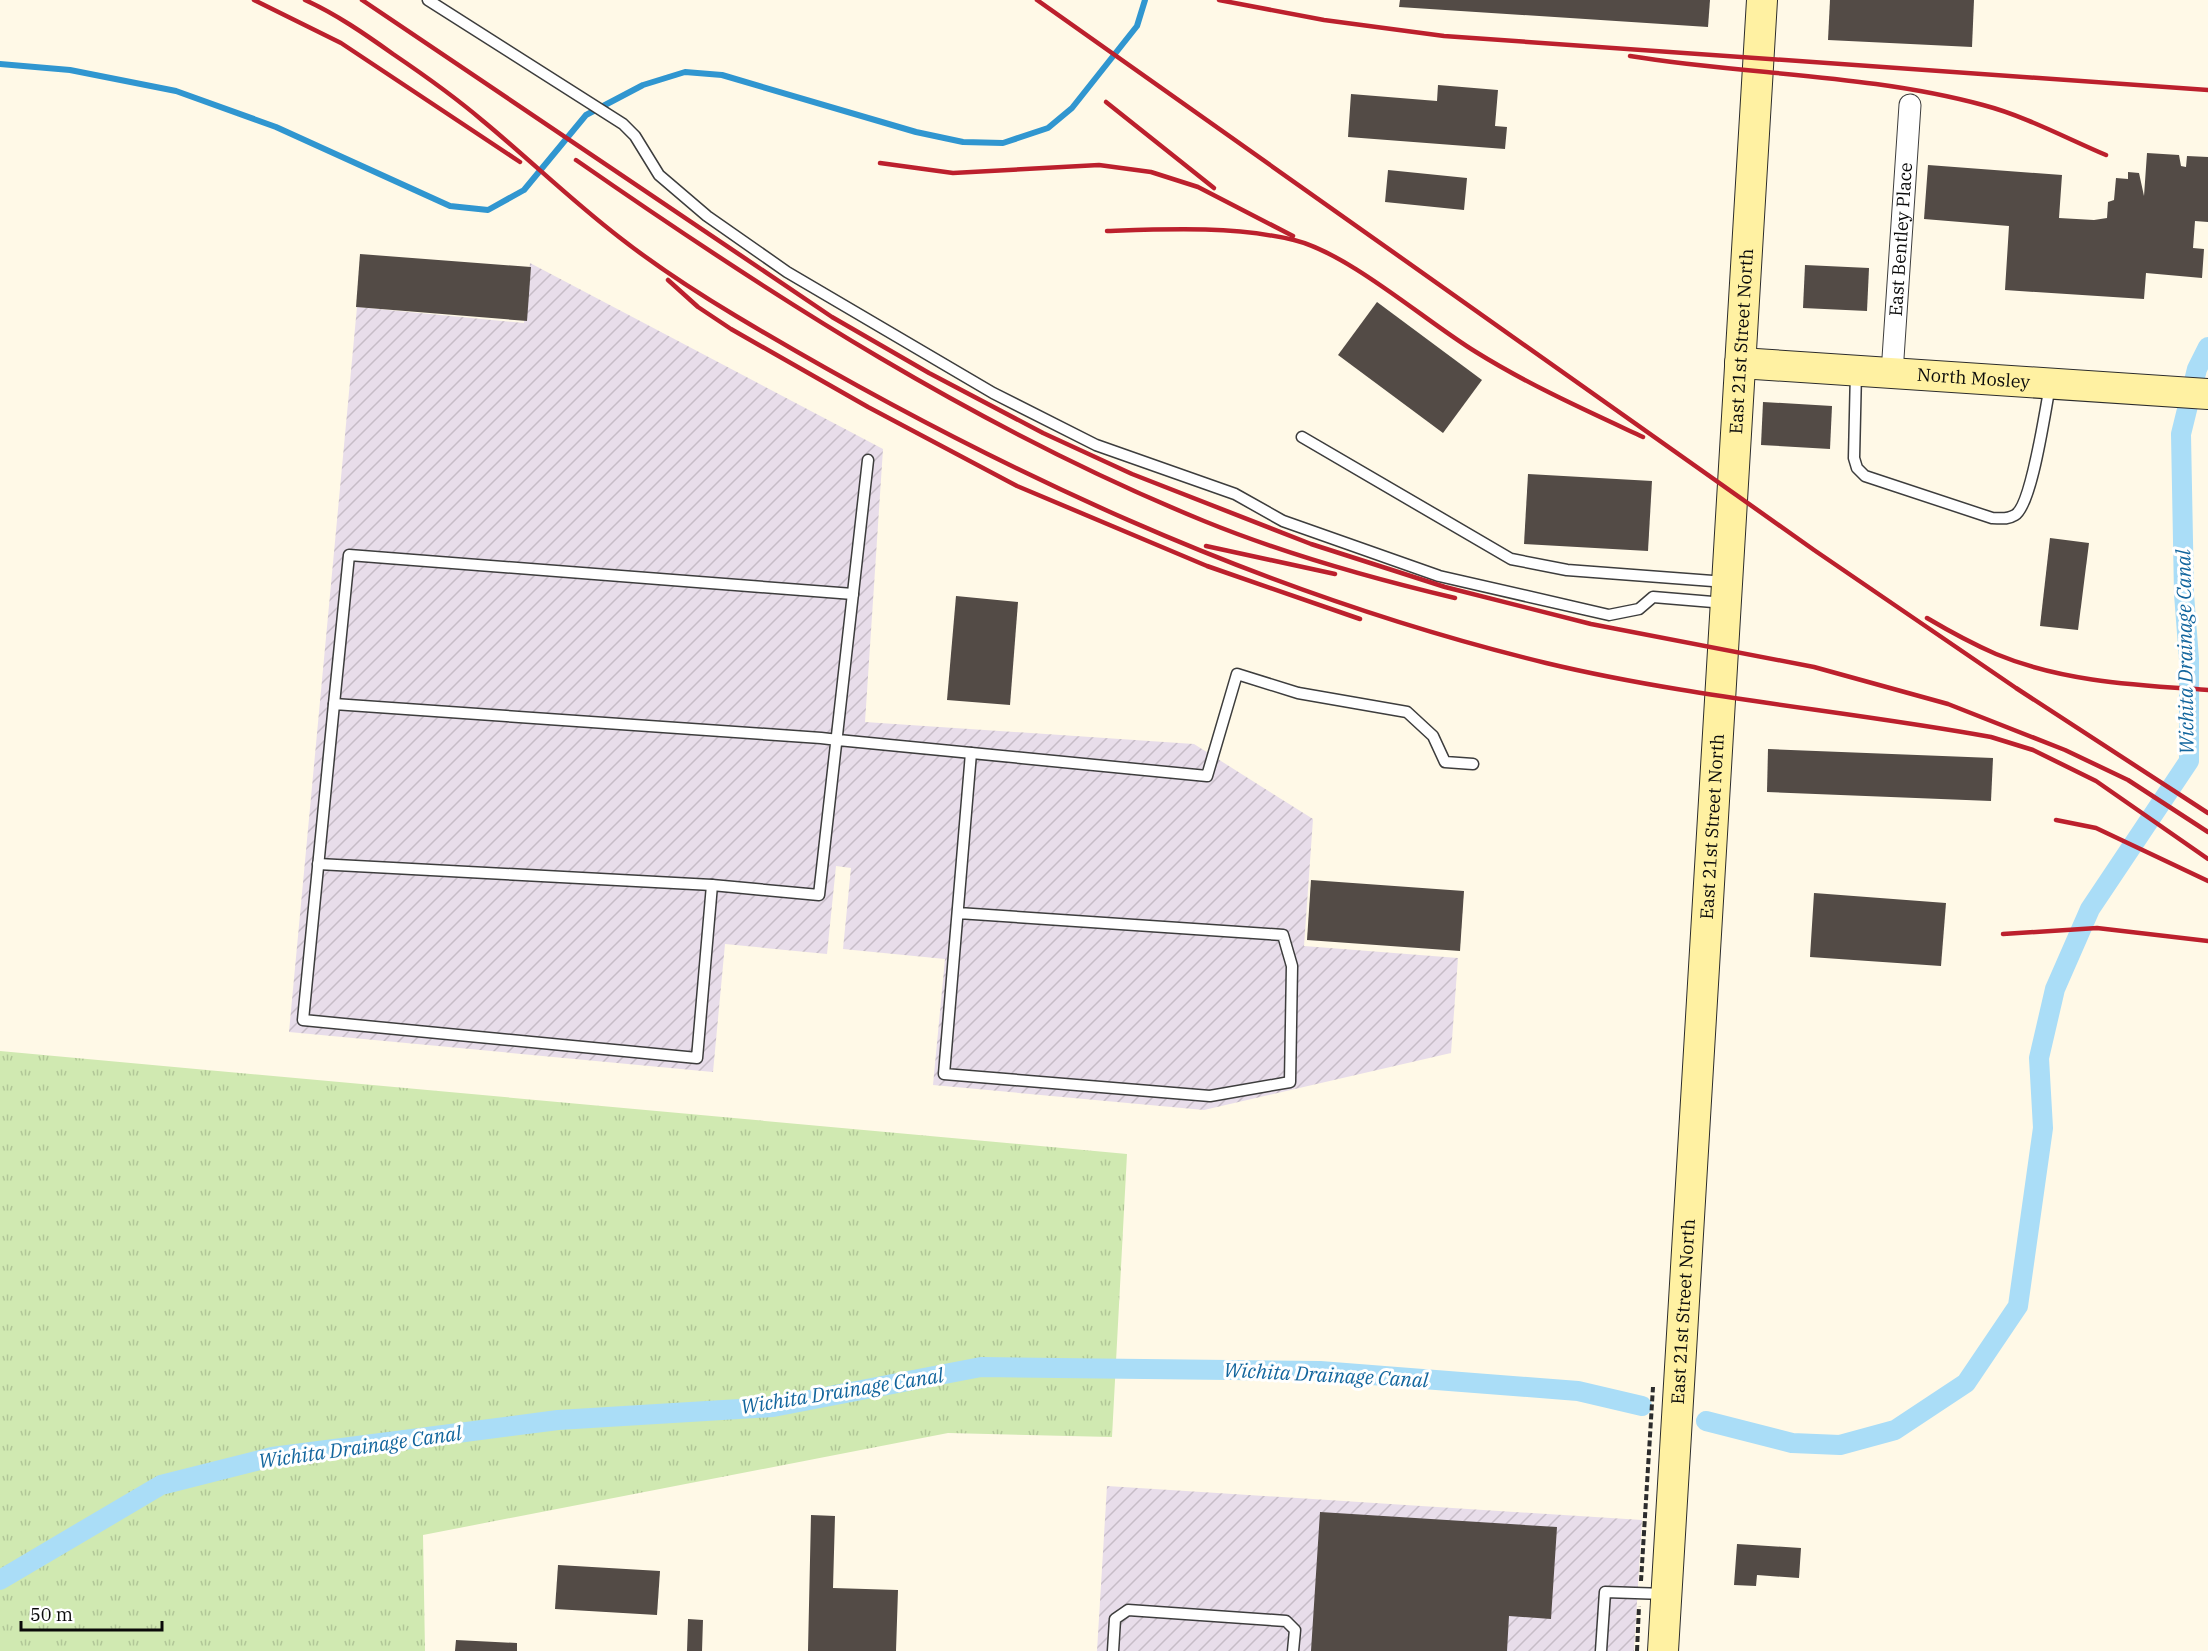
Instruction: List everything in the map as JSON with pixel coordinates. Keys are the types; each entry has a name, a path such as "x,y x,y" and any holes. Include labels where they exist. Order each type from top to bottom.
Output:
{"main road":[{"name":"East 21st Street North","path":"1663,1651 1762,0"},
{"name":"North Mosley","path":"1740,363 2208,394"}],"street":[{"name":"East Bentley Place","path":"1892,373 1910,105"}],"lane":[{"path":"428,0 576,91 623,124 635,136 659,175 707,216 787,272 993,393 1096,445 1235,494 1283,521 1439,576 1609,615 1639,609 1653,597 1726,592"},
{"path":"1856,371 1854,458 1857,468 1865,476 1992,518 2006,519 2016,515 2028,495 2050,383"},
{"path":"1302,437 1511,559 1567,570 1726,592"},
{"path":"318,864 712,885 819,896 868,460"},
{"path":"712,885 697,1058 303,1020 349,555 854,594"},
{"path":"334,704 838,740 1207,776 1237,674 1299,693 1407,712 1433,736 1444,762 1473,764"},
{"path":"958,913 1283,935 1292,966 1290,1083 1210,1096 944,1074 971,753"},
{"path":"1601,1651 1605,1592 1665,1594"},
{"path":"1113,1651 1115,1619 1128,1610 1286,1621 1295,1630 1293,1651"}],"shaded area":[{"path":"530,263 883,449 865,722 1194,744 1313,819 1304,946 1458,958 1451,1053 1204,1110 933,1085 945,959 843,949 851,868 836,866 827,954 725,944 713,1072 289,1032 357,307 524,323"},
{"path":"1107,1486 1642,1520 1634,1651 1097,1651"}],"green space":[{"path":"0,1051 1127,1154 1112,1437 948,1433 423,1535 425,1651 0,1651"}],"building":[{"path":"1400,0 1710,0 1708,27 1399,7"},
{"path":"1830,0 1974,0 1972,47 1828,40"},
{"path":"1438,85 1498,90 1495,126 1507,127 1505,149 1348,137 1351,94 1437,101"},
{"path":"2147,153 2179,155 2181,166 2186,167 2187,156 2208,157 2208,222 2195,221 2193,248 2204,249 2202,278 2146,273 2144,299 2005,290 2009,226 1924,219 1928,165 2062,175 2059,218 2094,220 2107,218 2108,202 2114,200 2116,178 2128,179 2128,172 2139,173 2144,196"},
{"path":"1388,170 1467,178 1464,210 1385,202"},
{"path":"360,254 531,267 527,321 356,307"},
{"path":"1805,265 1869,268 1867,311 1803,308"},
{"path":"1377,302 1482,380 1443,433 1338,355"},
{"path":"1763,402 1832,406 1830,449 1761,445"},
{"path":"1528,474 1652,481 1648,551 1524,544"},
{"path":"2050,538 2089,543 2078,630 2040,626"},
{"path":"956,596 1018,602 1010,705 947,700"},
{"path":"1768,749 1993,758 1991,801 1767,792"},
{"path":"1311,880 1464,891 1460,951 1307,940"},
{"path":"1814,893 1946,903 1941,966 1810,957"},
{"path":"1320,1512 1557,1527 1551,1619 1509,1616 1507,1651 1311,1651"},
{"path":"811,1515 835,1516 833,1588 898,1590 896,1651 808,1651"},
{"path":"1737,1544 1801,1548 1799,1578 1757,1575 1756,1586 1734,1585"},
{"path":"558,1565 660,1571 657,1615 555,1609"},
{"path":"688,1619 703,1620 702,1651 687,1651"},
{"path":"456,1640 517,1643 517,1651 455,1651"}],"waterway":[{"path":"0,64 70,70 176,91 276,127 450,206 488,210 524,190 586,115 643,85 685,72 722,75 916,132 963,142 1003,143 1048,128 1072,108 1137,26 1145,0"},
{"name":"Wichita Drainage Canal","path":"1706,1421 1792,1443 1840,1445 1895,1430 1966,1383 2018,1306 2043,1128 2039,1058 2055,989 2090,909 2189,761 2189,659 2184,594 2181,434 2197,369 2208,347"},
{"name":"Wichita Drainage Canal","path":"0,1580 161,1485 272,1457 558,1420 773,1407 981,1367 1320,1371 1578,1391 1642,1406"}],"railway":[{"path":"254,0 341,43 520,162"},
{"path":"305,0 372,39 439,86 602,223 647,258 706,298 929,424 1028,474 1128,520 1230,562 1334,600 1439,634 1546,663 1656,686 1991,737 2033,750 2096,781 2208,859"},
{"path":"362,0 832,317 929,373 1043,433 1132,474 1311,544 1445,587 1591,624 1814,667 1948,704 2065,750 2128,780 2208,832"},
{"path":"1037,0 1814,550 2016,688 2208,813"},
{"path":"1219,0 1324,20 1444,36 2208,90"},
{"path":"1630,56 1852,81 1940,95 2014,115 2106,155"},
{"path":"1106,102 1214,188"},
{"path":"576,160 803,311 958,403 1038,445 1120,484 1235,533 1328,564 1455,598"},
{"path":"880,163 953,173 1099,165 1151,172 1198,187 1293,236"},
{"path":"1107,231 1225,230 1294,240 1316,248 1363,273 1456,339 1496,364 1558,397 1643,437"},
{"path":"668,280 698,307 731,329 868,407 1017,486 1207,566 1360,619"},
{"path":"1206,546 1335,574"},
{"path":"1927,618 1996,654 2047,671 2100,681 2208,690"},
{"path":"2056,820 2096,828 2208,881"},
{"path":"2003,934 2097,928 2208,941"}]}
